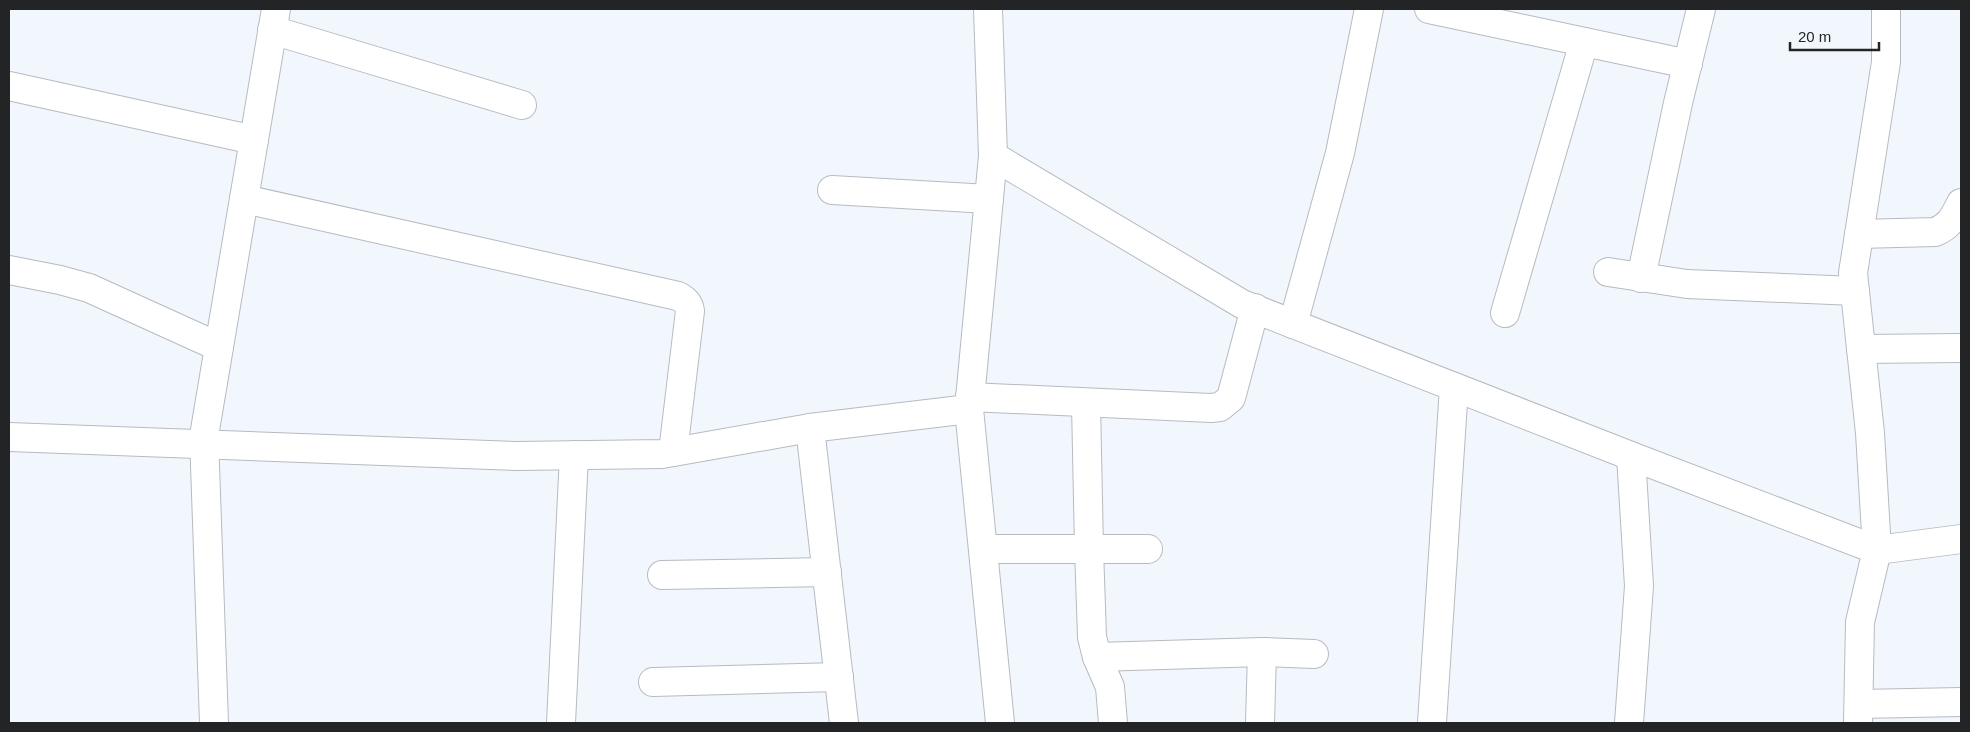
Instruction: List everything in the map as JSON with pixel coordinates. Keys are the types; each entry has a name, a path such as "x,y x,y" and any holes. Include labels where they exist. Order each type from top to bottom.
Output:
{"street":[{"path":"988,9 993,156 969,403 1000,723"},
{"path":"1294,324 1340,153 1369,9"},
{"path":"1429,9 1688,64"},
{"path":"1641,278 1701,9"},
{"path":"1886,9 1886,62 1853,273 1870,433 1877,550 1860,622 1859,714 1961,702"},
{"path":"214,723 204,436 274,19 522,105"},
{"path":"1504,313 1584,42"},
{"path":"9,86 254,140"},
{"path":"993,156 1242,304 1877,550 1961,539"},
{"path":"832,190 989,198"},
{"path":"244,198 668,294 685,301 689,304 690,311 673,452"},
{"path":"1859,234 1935,232 1945,228 1952,220 1961,203"},
{"path":"9,270 89,288 219,348"},
{"path":"1608,272 1686,284 1855,291"},
{"path":"9,437 516,456 662,454 969,403 1086,403 1211,408 1226,404 1231,398 1256,308"},
{"path":"1862,349 1961,348"},
{"path":"1432,723 1454,386"},
{"path":"1086,403 1092,636 1097,656 1110,687 1113,723"},
{"path":"810,428 844,723"},
{"path":"561,723 574,455"},
{"path":"1629,723 1638,586 1631,456"},
{"path":"983,549 1148,549"},
{"path":"662,575 827,572"},
{"path":"1097,656 1262,652 1314,654"},
{"path":"1260,723 1262,652"},
{"path":"653,682 839,677"}]}
